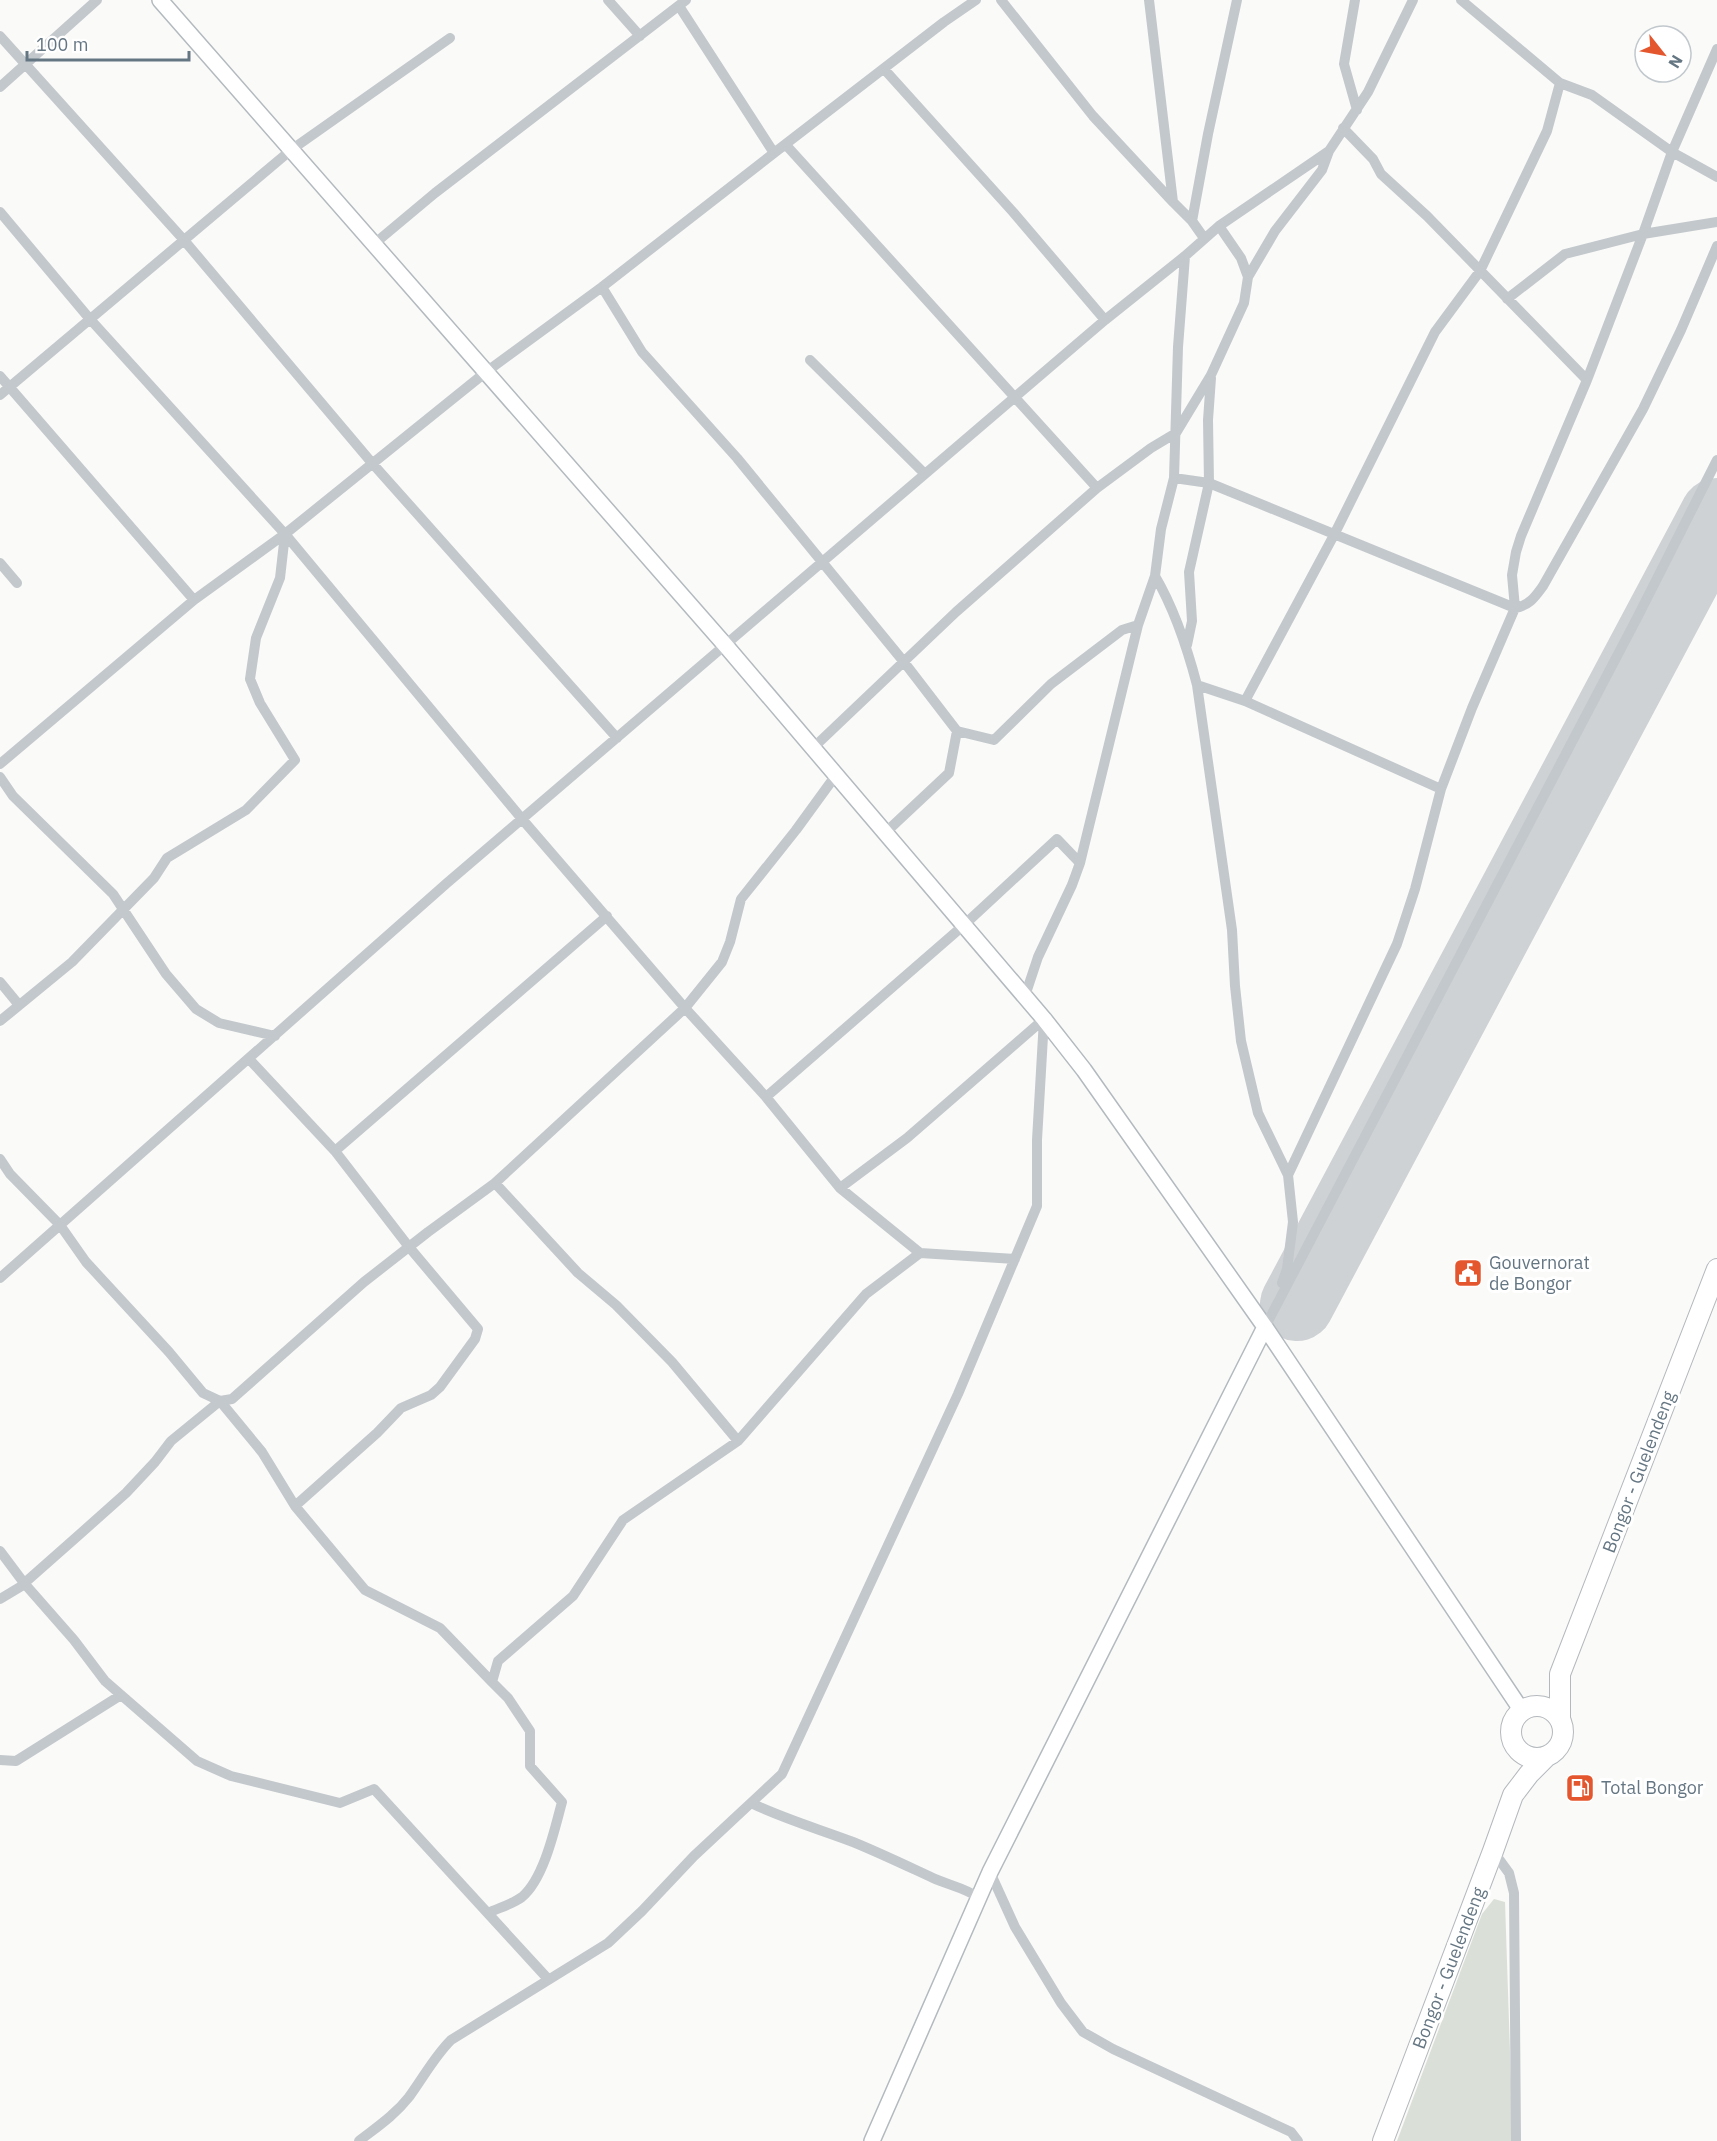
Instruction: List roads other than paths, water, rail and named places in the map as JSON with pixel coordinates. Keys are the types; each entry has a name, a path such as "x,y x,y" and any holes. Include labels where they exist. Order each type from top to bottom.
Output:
{"highway":[{"name":"Bongor - Guelendeng","path":"1560,1720 1560,1674 1717,1269"},
{"name":"Bongor - Guelendeng","path":"1528,1709 1560,1674"},
{"path":"1528,1709 1551,1711 1560,1720 1562,1737 1557,1748 1547,1756 1529,1757 1514,1745 1511,1726 1528,1709"},
{"name":"Bongor - Guelendeng","path":"1513,1795 1514,1745"},
{"name":"Bongor - Guelendeng","path":"1383,2141 1513,1795 1528,1774 1547,1756"}],"street":[{"path":"0,87 97,0"},
{"path":"160,0 726,646 1044,1019 1084,1070 1265,1327 1528,1709"},
{"path":"608,0 640,36"},
{"path":"0,764 194,600 285,534 486,372 602,287 976,0"},
{"path":"1001,0 1093,116 1192,221 1204,238"},
{"path":"1149,0 1173,202"},
{"path":"1192,221 1237,0"},
{"path":"1355,0 1344,64 1357,110"},
{"path":"813,748 956,612 1097,488 1151,448 1176,433 1211,375 1244,303 1248,277 1275,231 1322,170 1329,151 1368,92 1413,0"},
{"path":"1461,0 1560,83 1592,95 1672,152 1717,177"},
{"path":"374,244 435,193 682,3 774,153"},
{"path":"0,36 183,239 372,463 617,738"},
{"path":"0,395 291,150 450,38"},
{"path":"1288,1175 1397,944 1415,889 1441,789 1472,708 1515,608 1512,575 1516,552 1587,380 1672,152 1717,49"},
{"path":"884,69 1028,229 1105,320"},
{"path":"1245,701 1334,535 1435,332 1480,271 1547,131 1560,83"},
{"path":"1343,128 1373,159 1381,174 1427,216 1587,380"},
{"path":"786,145 1097,488"},
{"path":"0,1278 522,819 726,646 924,473 1219,226 1329,151"},
{"path":"0,212 89,318 285,534 522,819 766,1097 840,1188 920,1253 1015,1259"},
{"path":"1507,299 1565,254 1643,234 1717,222"},
{"path":"1219,226 1241,258 1248,277"},
{"path":"1174,478 1209,483 1515,608 1525,606 1532,602 1543,586 1638,419 1717,246"},
{"path":"1025,996 1038,957 1080,863 1138,626 1155,576 1161,529 1174,478 1178,347 1185,256"},
{"path":"602,287 642,351 737,458 904,662 957,731 994,740 1051,684 1122,630 1138,626"},
{"path":"810,360 924,473"},
{"path":"1187,646 1192,621 1189,572 1209,483 1208,420 1211,375"},
{"path":"0,376 194,600"},
{"path":"872,2141 990,1872 1265,1327 1637,618 1717,460"},
{"path":"0,1021 72,962 154,878 167,858 246,810 295,760 261,703 250,679 256,638 280,578 285,534"},
{"path":"0,562 17,583"},
{"path":"1155,576 1165,593 1187,646 1197,685 1232,930 1234,986 1241,1041 1258,1113 1288,1175 1293,1222 1287,1269 1265,1327"},
{"path":"1197,685 1245,701 1441,789"},
{"path":"885,833 949,773 957,731"},
{"path":"0,1599 24,1583 126,1493 171,1441 220,1401 232,1399 364,1282 495,1183 686,1008 722,962 730,942 741,899 836,775"},
{"path":"0,777 13,796 113,894 166,974 196,1010 219,1023 275,1036"},
{"path":"766,1097 964,925 1057,839 1080,863"},
{"path":"335,1151 607,916"},
{"path":"0,981 19,1005"},
{"path":"840,1188 907,1137 1044,1019"},
{"path":"359,2141 393,2115 451,2040 608,1943 694,1856 782,1774 958,1394 1037,1206 1037,1140 1044,1019"},
{"path":"249,1059 335,1151 409,1247 478,1329 475,1339 440,1387 431,1395 401,1408 377,1434 295,1506"},
{"path":"0,1159 10,1174 60,1225 86,1262 155,1336 203,1393 220,1401 262,1452 295,1506 365,1590 440,1628 508,1698 530,1731 530,1766 562,1802 539,1873 522,1896 488,1913"},
{"path":"495,1183 578,1273 616,1305 672,1362 738,1441"},
{"path":"492,1682 498,1661 573,1596 623,1520 738,1441 866,1294 920,1253"},
{"path":"0,1551 105,1681 197,1761 231,1776 340,1803 374,1789 548,1979"},
{"path":"0,1760 16,1761 121,1695"},
{"path":"751,1803 782,1818 855,1843 944,1883 973,1893 979,1898"},
{"path":"1493,1851 1509,1874 1514,1893 1516,2141"},
{"path":"990,1872 1016,1927 1060,2003 1083,2032 1113,2049 1291,2132 1298,2141"}],"place":[{"name":"Gouvernorat de Bongor","path":"1468,1273"},
{"name":"Total Bongor","path":"1580,1788"}]}
